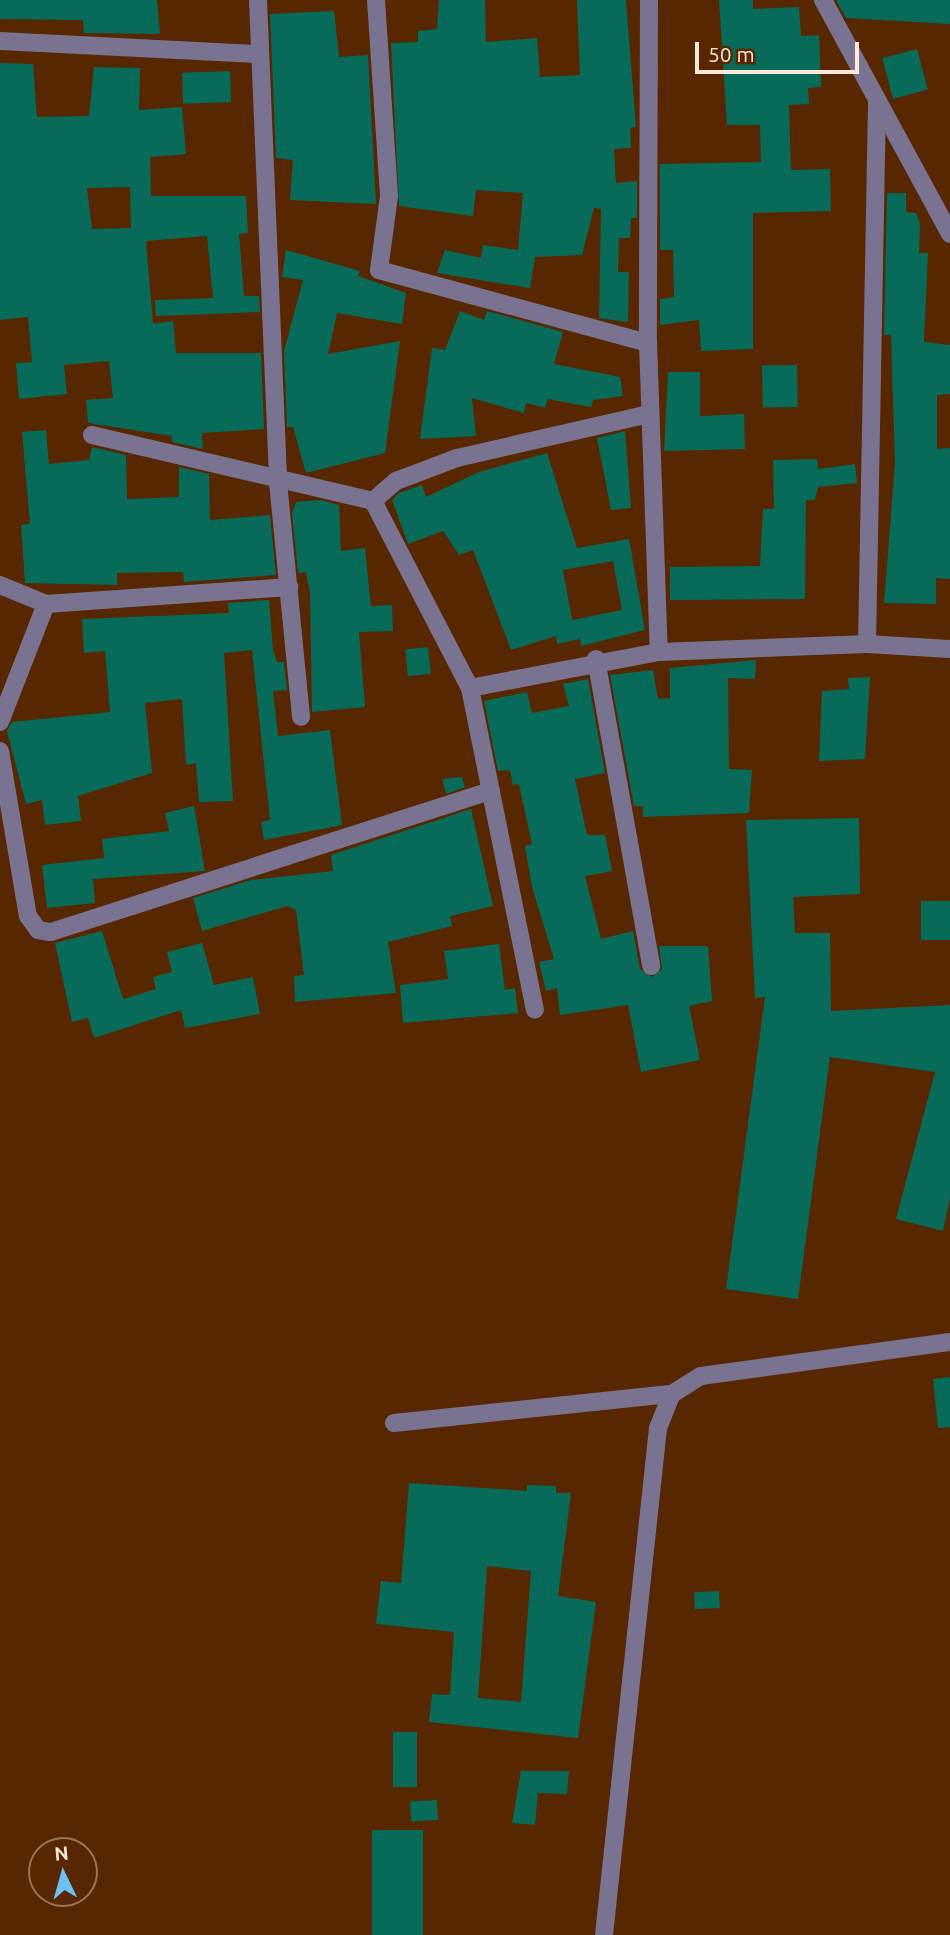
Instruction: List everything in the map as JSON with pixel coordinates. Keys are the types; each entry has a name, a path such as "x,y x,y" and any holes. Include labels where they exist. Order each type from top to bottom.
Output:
{"street":[{"path":"258,0 258,54 278,482 301,717"},
{"path":"376,0 389,195 379,270 648,343"},
{"path":"649,0 649,414 659,652"},
{"path":"823,0 950,234"},
{"path":"0,41 258,54"},
{"path":"867,644 877,101"},
{"path":"373,502 396,481 457,458 649,414"},
{"path":"92,435 278,482 347,491 373,502 470,688 535,1009"},
{"path":"0,585 46,604 289,587"},
{"path":"0,722 46,604"},
{"path":"470,688 596,659 659,652 867,644 950,649"},
{"path":"596,659 650,966"},
{"path":"0,751 28,916 38,930 51,932 491,791"},
{"path":"394,1423 672,1394 701,1376 950,1342"},
{"path":"604,1935 658,1429 672,1394"}],"building":[{"path":"0,0 157,0 160,34 84,33 83,20 0,19"},
{"path":"439,0 485,0 486,42 537,38 540,77 580,75 577,0 626,0 636,127 630,128 631,148 614,149 616,183 637,181 637,218 631,218 630,238 619,238 618,272 629,272 628,322 599,318 601,209 594,208 582,255 535,257 530,288 437,273 445,250 481,258 483,245 518,250 523,193 476,190 473,216 399,206 391,43 418,42 418,31 437,29"},
{"path":"719,0 753,0 753,9 799,7 801,36 819,35 821,87 808,88 809,104 789,105 791,170 830,169 831,211 753,213 753,349 701,351 699,320 660,325 660,299 674,297 673,250 660,250 660,164 761,162 760,125 727,125"},
{"path":"836,0 950,0 950,24 846,18"},
{"path":"334,11 339,57 368,55 376,204 290,200 293,160 276,158 270,14"},
{"path":"917,49 928,90 893,99 882,58"},
{"path":"0,63 33,64 37,117 89,116 94,67 140,68 139,110 182,107 186,154 150,157 151,196 246,196 248,233 239,234 244,296 259,296 260,312 156,316 155,300 213,298 207,236 146,241 153,324 173,321 176,353 261,353 264,429 202,433 203,449 172,442 172,436 88,423 86,400 113,398 109,361 64,365 67,394 19,399 16,363 32,362 28,317 0,320","holes":["130,187 131,228 92,229 87,188"]},
{"path":"230,71 231,102 183,104 182,73"},
{"path":"887,193 906,193 906,212 916,213 920,224 919,253 928,253 924,342 950,345 950,394 937,395 937,449 950,448 950,579 936,578 936,604 884,603 895,463 891,335 884,335"},
{"path":"286,250 360,271 358,276 406,293 402,324 337,313 328,354 400,341 385,453 306,473 293,427 287,427 284,351 303,280 282,277"},
{"path":"460,311 484,320 487,311 563,332 554,364 620,377 623,396 593,400 591,407 548,399 545,408 526,403 524,413 472,398 476,436 420,439 432,348 445,350"},
{"path":"797,365 798,407 763,408 762,366"},
{"path":"668,372 700,372 700,416 744,414 745,449 664,451"},
{"path":"46,430 49,464 89,460 92,447 126,455 127,499 179,497 179,467 209,474 210,520 270,515 276,575 184,582 183,572 117,573 117,585 25,583 21,525 30,524 22,432"},
{"path":"625,431 631,508 611,510 597,438"},
{"path":"547,453 577,548 629,539 645,630 581,646 580,639 557,644 556,636 511,650 473,550 459,555 443,531 408,544 392,500 399,493 422,485 426,497 479,472","holes":["613,561 622,610 572,620 563,570"]},
{"path":"817,459 818,469 855,464 857,483 818,487 815,500 806,500 805,599 670,600 670,567 760,566 763,509 774,509 773,460"},
{"path":"320,500 339,505 341,551 365,548 371,606 392,605 393,631 359,632 365,707 312,712 310,593 306,572 298,573 292,513 296,502"},
{"path":"269,600 273,650 277,662 284,662 287,690 273,691 278,736 330,730 342,825 264,840 261,822 270,820 252,650 224,653 233,801 199,802 196,763 186,765 182,699 145,703 152,773 78,796 81,821 45,825 42,800 26,804 7,731 12,722 110,712 105,651 84,653 82,619 229,613 228,603"},
{"path":"428,647 431,674 408,676 405,649"},
{"path":"756,660 755,679 728,678 729,769 752,770 749,813 643,817 643,806 634,806 610,675 653,670 658,699 670,698 670,668"},
{"path":"870,677 865,759 819,761 822,691 849,689 848,678"},
{"path":"588,679 605,773 575,779 587,835 605,835 612,871 585,876 601,939 633,931 640,969 652,977 662,969 659,946 708,946 712,1001 689,1006 700,1060 641,1072 628,1005 560,1015 557,988 546,991 539,962 554,959 532,887 525,846 532,844 519,784 513,785 510,770 498,771 484,701 527,692 532,713 569,706 563,684"},
{"path":"462,777 465,787 446,794 442,779"},
{"path":"194,806 205,871 93,879 95,903 47,908 42,865 104,858 102,839 169,831 165,813"},
{"path":"471,809 493,906 450,916 452,926 388,942 396,993 295,1002 294,976 304,975 296,910 287,906 202,931 193,898 251,880 333,871 331,855"},
{"path":"859,818 860,894 793,897 795,933 830,933 831,1011 950,1005 950,1198 943,1231 896,1219 935,1072 830,1057 798,1299 726,1289 765,997 755,998 746,820"},
{"path":"921,901 950,901 950,940 921,940"},
{"path":"102,931 123,999 156,989 153,977 172,972 167,952 202,943 214,985 253,977 260,1014 185,1028 181,1010 94,1038 88,1018 72,1022 55,943"},
{"path":"499,944 505,990 515,988 518,1013 403,1023 400,985 448,979 444,951"},
{"path":"950,1377 950,1427 938,1428 933,1379"},
{"path":"409,1483 527,1491 527,1485 556,1486 556,1493 571,1493 558,1596 596,1602 578,1738 429,1722 432,1694 450,1695 454,1632 376,1624 381,1581 401,1583","holes":["487,1566 531,1571 521,1702 478,1698"]},
{"path":"719,1591 720,1608 695,1609 694,1592"},
{"path":"393,1732 417,1732 417,1787 393,1787"},
{"path":"521,1771 569,1771 567,1794 538,1793 535,1825 512,1823"},
{"path":"437,1800 438,1820 411,1821 410,1801"},
{"path":"372,1830 423,1830 423,1935 372,1935"}]}
